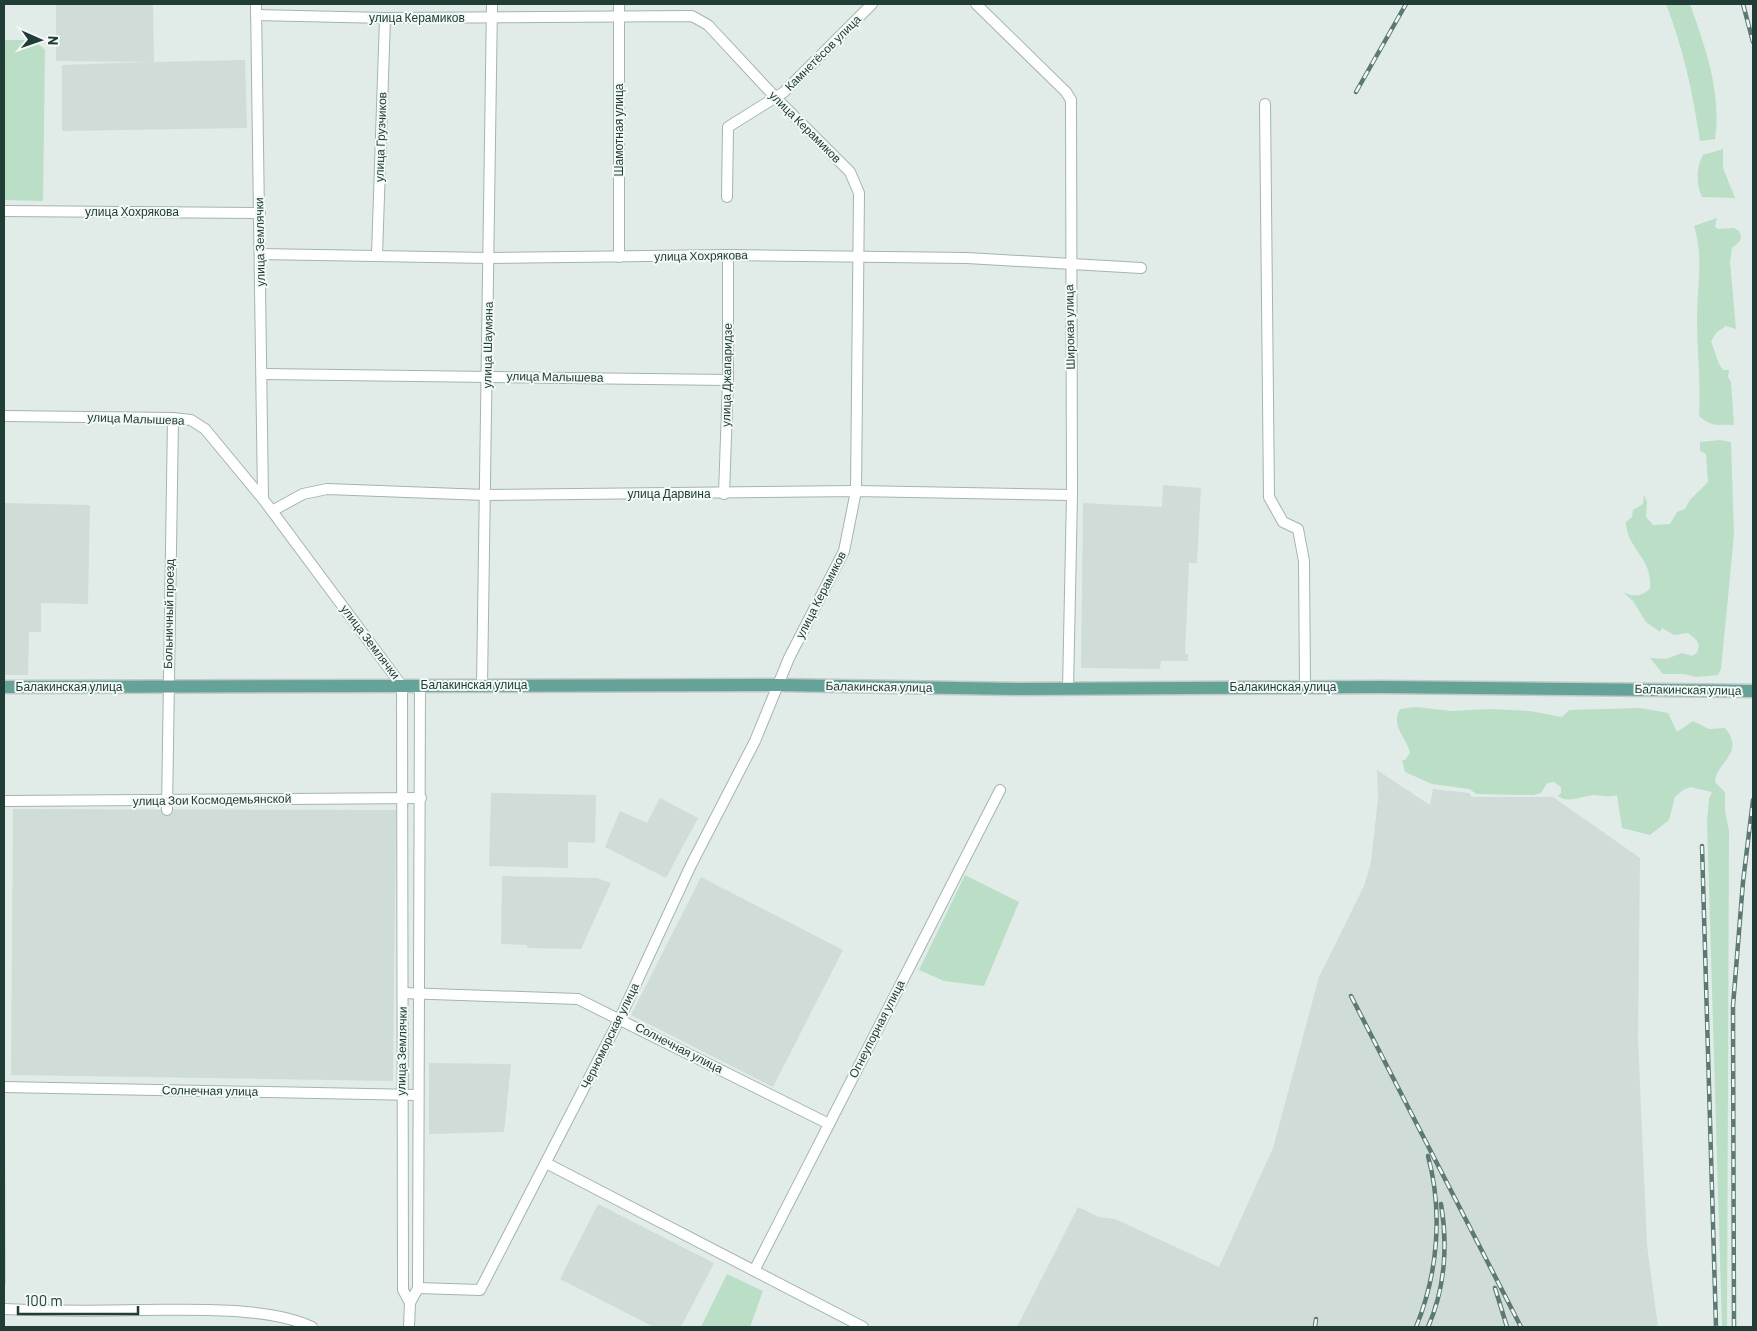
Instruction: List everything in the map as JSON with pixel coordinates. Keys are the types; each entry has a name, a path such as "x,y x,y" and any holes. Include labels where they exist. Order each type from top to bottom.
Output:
{"main road":[{"name":"Балакинская улица","path":"4,687 777,685 1068,689 1305,687 1753,691"}],"street":[{"name":"улица Землячки","path":"256,4 263,374 263,499 402,686 404,798 403,1290 410,1303"},
{"name":"улица Шаумяна","path":"482,686 492,4"},
{"name":"Шамотная улица","path":"619,4 620,257"},
{"name":"Камнетёсов улица","path":"727,197 728,128 776,98 872,4"},
{"name":"Широкая улица","path":"976,4 1066,92 1071,100 1072,495 1068,689"},
{"name":"улица Керамиков","path":"256,15 385,18 692,16 708,25 776,98 850,172 859,193 856,492 844,551 777,685"},
{"name":"улица Грузчиков","path":"377,255 385,18"},
{"path":"1265,104 1269,497 1283,522 1298,529 1304,561 1305,687"},
{"name":"улица Хохрякова","path":"4,211 260,213"},
{"name":"улица Хохрякова","path":"260,254 489,258 728,255 859,256 967,258 1141,268"},
{"name":"улица Джапаридзе","path":"724,494 728,380 728,255"},
{"name":"улица Малышева","path":"263,374 728,380"},
{"name":"улица Малышева","path":"4,416 173,418 191,420 206,429 263,499"},
{"name":"Больничный проезд","path":"167,805 173,418"},
{"name":"улица Дарвина","path":"272,511 303,494 327,490 485,495 856,492 1072,495"},
{"name":"улица Землячки","path":"418,1288 417,1095 421,798 420,685"},
{"name":"Черноморская улица","path":"418,1288 480,1290 620,1018 691,865 755,741 777,685"},
{"name":"Огнеупорная улица","path":"755,1269 1000,790"},
{"name":"улица Зои Космодемьянской","path":"4,801 167,805 421,798"},
{"name":"Солнечная улица","path":"403,993 578,999 620,1018 829,1124"},
{"name":"Солнечная улица","path":"4,1087 417,1095"},
{"path":"546,1163 755,1269 864,1327"},
{"path":"409,1327 410,1303 418,1288"},
{"path":"4,1309 195,1310 254,1314 301,1322 312,1327"}],"shaded area":[{"path":"56,4 153,4 154,62 245,60 247,128 62,131 62,65 148,62 56,61"},
{"path":"1163,485 1201,488 1197,563 1189,563 1185,654 1188,654 1188,661 1161,661 1160,669 1081,668 1083,503 1162,507"},
{"path":"4,503 90,505 88,604 41,603 41,632 29,632 28,675 4,675"},
{"path":"1377,770 1430,805 1433,789 1469,793 1472,797 1553,797 1640,858 1638,1039 1647,1245 1658,1327 1017,1327 1078,1207 1099,1217 1115,1219 1219,1267 1273,1148 1319,977 1364,886 1371,862 1378,798"},
{"path":"491,793 596,795 595,843 568,842 568,868 489,866"},
{"path":"660,798 698,818 666,878 605,847 620,811 647,823"},
{"path":"13,809 396,810 393,1081 11,1075"},
{"path":"502,876 597,878 611,883 581,949 527,948 527,945 501,944"},
{"path":"701,877 843,950 773,1087 631,1015"},
{"path":"429,1063 511,1064 504,1132 429,1134"},
{"path":"598,1204 714,1263 681,1327 654,1327 560,1279"}],"green space":[{"path":"1666,4 1690,4 1711,70 1717,121 1715,139 1700,141 1687,71 1678,37"},
{"path":"4,40 34,40 45,50 43,201 4,200"},
{"path":"1723,149 1723,168 1735,198 1702,197 1698,176 1699,165 1703,155"},
{"path":"1717,218 1715,227 1718,229 1734,228 1739,231 1741,236 1740,241 1732,248 1730,262 1736,329 1726,326 1717,332 1711,341 1719,364 1723,370 1729,370 1728,377 1731,382 1734,425 1712,424 1699,416 1700,391 1697,319 1699,249 1694,226"},
{"path":"1720,440 1731,442 1734,535 1721,669 1718,675 1697,677 1684,674 1663,674 1650,658 1666,659 1682,653 1692,656 1697,653 1698,644 1688,633 1674,635 1662,628 1660,632 1646,622 1633,601 1623,592 1637,595 1644,593 1650,588 1648,569 1630,539 1626,522 1632,517 1633,510 1643,504 1644,495 1647,502 1646,517 1653,525 1670,524 1677,512 1685,509 1690,500 1708,482 1706,454 1700,451 1700,442"},
{"path":"1415,707 1452,711 1490,709 1530,711 1562,717 1569,710 1640,708 1668,713 1677,732 1693,721 1709,729 1725,728 1731,737 1731,751 1720,769 1715,782 1725,792 1725,811 1729,831 1727,1327 1722,1327 1707,821 1709,799 1712,792 1690,787 1683,790 1675,797 1669,820 1650,835 1622,828 1617,795 1593,795 1566,799 1558,796 1561,793 1561,787 1554,782 1547,783 1541,793 1533,795 1477,794 1469,789 1432,784 1405,772 1402,760 1405,760 1410,753 1400,732 1397,715 1400,709"},
{"path":"965,875 1019,902 984,986 944,981 919,970"},
{"path":"4,972 6,1285 4,1285"},
{"path":"727,1274 763,1291 750,1327 701,1327"}],"railway":[{"path":"1356,92 1406,4"},
{"path":"1743,4 1753,42"},
{"path":"1734,1327 1733,1006 1743,882 1753,800"},
{"path":"1702,846 1716,1327"},
{"path":"1351,996 1521,1327"},
{"path":"1416,1327 1429,1286 1436,1242 1436,1198 1428,1156"},
{"path":"1428,1327 1438,1298 1444,1267 1444,1235 1441,1204"},
{"path":"1495,1288 1507,1327"},
{"path":"1315,1327 1316,1319"}]}
